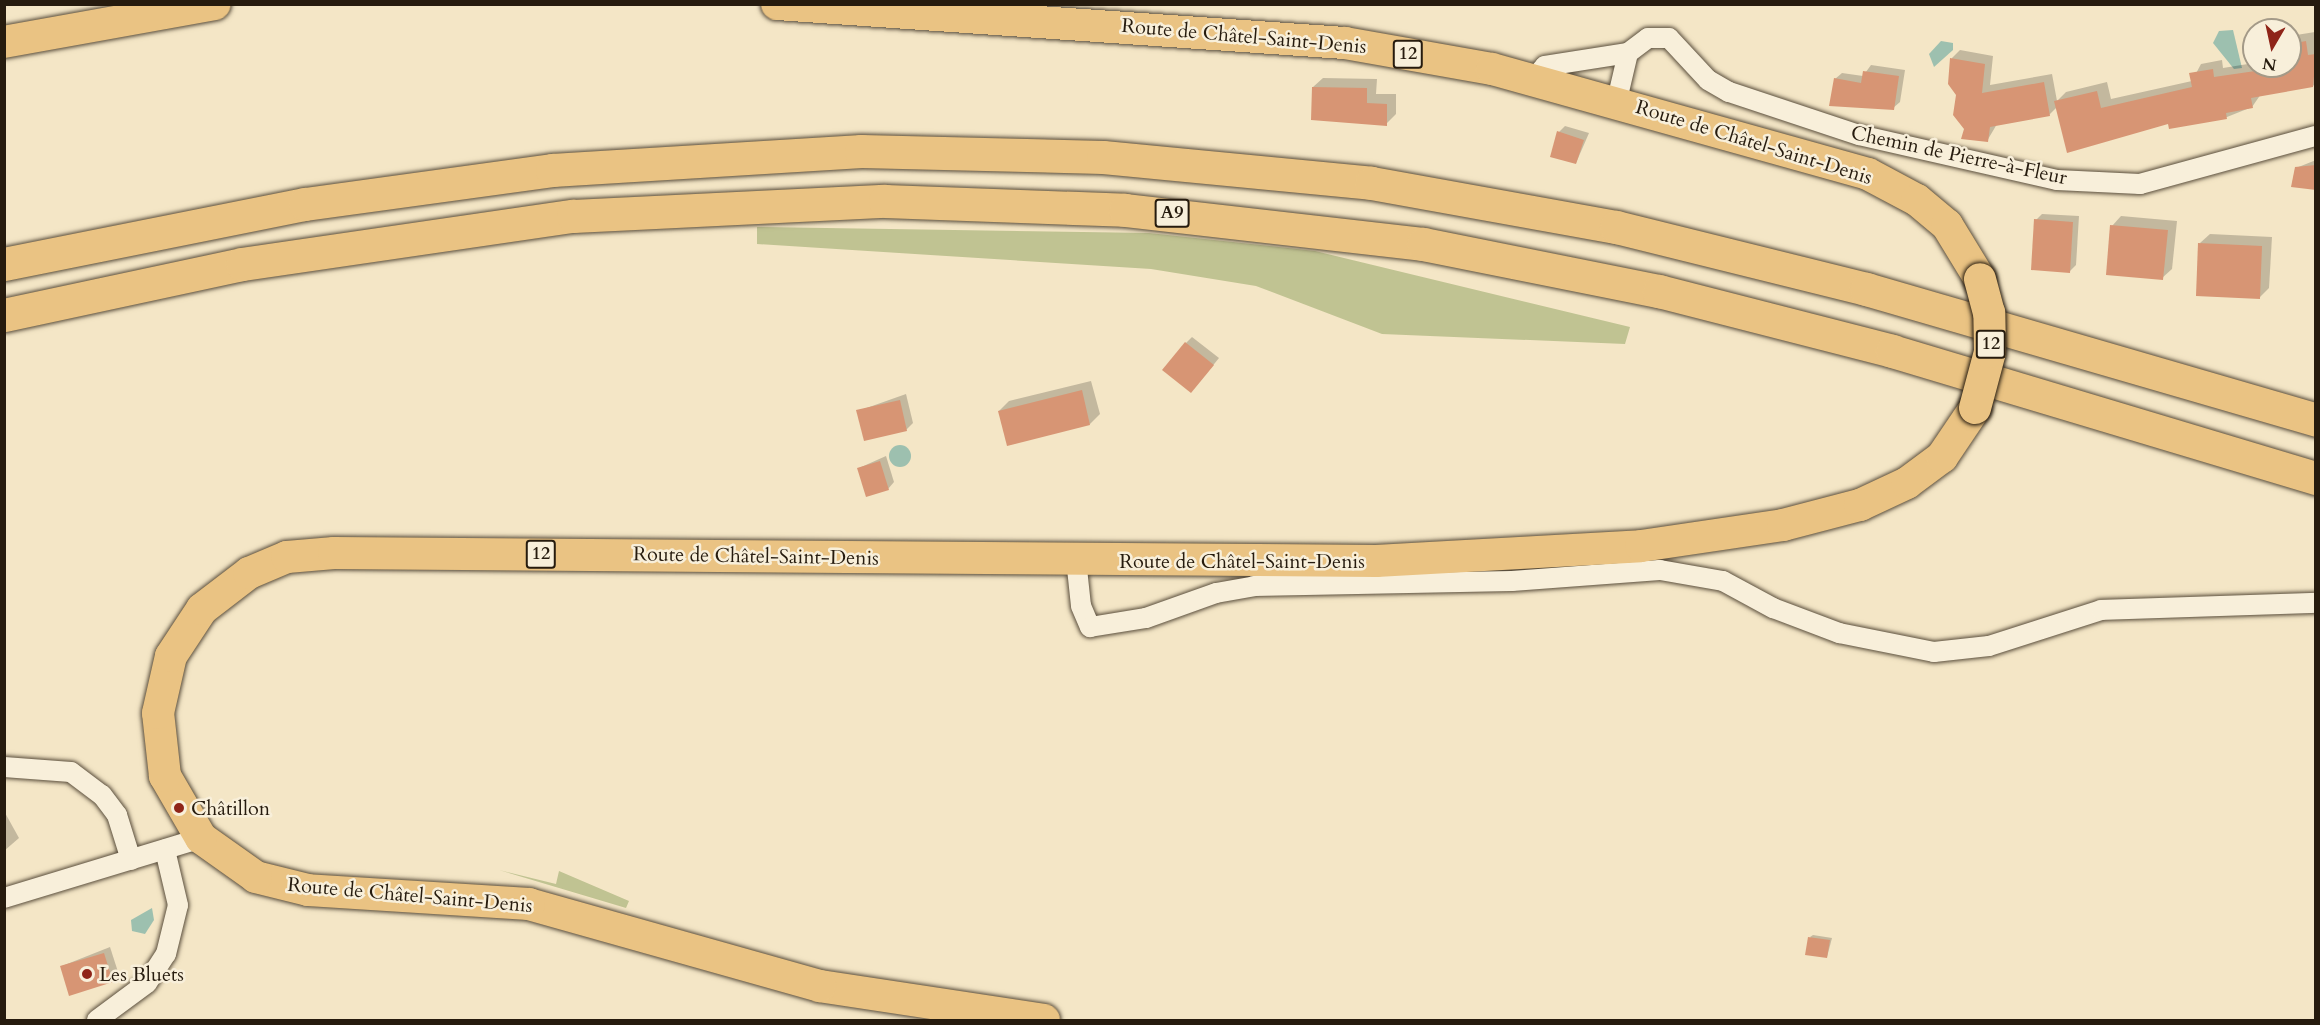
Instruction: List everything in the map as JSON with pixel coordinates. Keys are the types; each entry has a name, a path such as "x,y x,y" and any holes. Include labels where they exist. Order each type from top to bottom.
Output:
{"highway":[{"path":"4,264 250,214 552,170 861,151 1103,156 1371,183 1616,227 1866,289 2316,420"},
{"name":"A9","path":"4,315 276,259 573,216 885,201 1125,210 1423,244 1648,289 1892,351 2316,478"}],"main road":[{"path":"4,42 215,4"},
{"name":"Route de Châtel-Saint-Denis","path":"777,4 1345,43 1534,80 1617,100 1810,155 1896,187 1947,225 1980,279 1989,313 1990,352 1975,408 1942,457 1907,483 1860,505 1783,525 1641,546 1462,559 1076,559 403,552 287,557 216,595 190,624 165,673 158,725 165,776 201,838 230,862 284,885 529,904 820,986 1044,1020"}],"street":[{"name":"Chemin de Pierre-à-Fleur","path":"1534,80 1545,66 1628,53 1648,38 1669,38 1708,80 1729,92 1859,135 2057,180 2140,184 2316,136"},
{"path":"1617,100 1628,53"},
{"path":"1076,559 1081,606 1090,627 1146,618 1216,592 1254,586 1501,581 1643,571 1707,575 1805,621 1926,652 1989,646 2101,610 2316,603"},
{"path":"4,767 71,772 102,795 117,815 131,860"},
{"path":"4,898 201,838"},
{"path":"97,1020 147,983 166,954 178,905 165,850"}],"shaded area":[{"path":"2233,30 2242,68 2234,69 2213,43 2219,31"},
{"path":"1941,41 1953,43 1953,50 1934,67 1929,54"},
{"path":"757,227 1149,233 1315,251 1630,327 1625,344 1382,334 1256,286 1151,269 757,244"},
{"path":"900,445 908,448 911,456 908,464 900,467 892,464 889,456 892,448"},
{"path":"499,870 556,884 559,871 629,901 626,908"},
{"path":"152,908 154,920 145,934 132,931 131,920"}],"building":[{"path":"2306,41 2308,55 2316,54 2313,87 2251,98 2253,108 2226,113 2227,119 2169,129 2168,124 2067,153 2054,101 2097,91 2101,108 2192,87 2189,73 2213,69 2214,77 2242,73 2242,78 2302,78 2302,42"},
{"path":"1950,58 1985,64 1982,93 2044,82 2050,116 1990,127 1988,142 1961,139 1964,129 1953,115 1956,95 1948,84"},
{"path":"1863,71 1899,76 1894,110 1829,106 1834,78 1861,83"},
{"path":"1312,87 1367,88 1367,103 1387,104 1387,126 1311,120"},
{"path":"1557,131 1584,140 1576,164 1550,157"},
{"path":"2316,165 2316,190 2291,187 2295,167"},
{"path":"2034,219 2073,222 2070,273 2031,270"},
{"path":"2110,225 2168,230 2163,280 2106,275"},
{"path":"2198,243 2262,246 2260,299 2196,296"},
{"path":"1185,342 1214,365 1191,393 1162,370"},
{"path":"1082,390 1090,425 1007,446 998,411"},
{"path":"900,400 907,431 864,441 856,410"},
{"path":"880,461 889,490 866,497 857,468"},
{"path":"1808,937 1830,940 1827,958 1805,955"},
{"name":"Les Bluets","path":"104,953 113,982 69,996 60,966"}],"place":[{"name":"Châtillon","path":"179,808"},
{"name":"Les Bluets","path":"87,974"}]}
